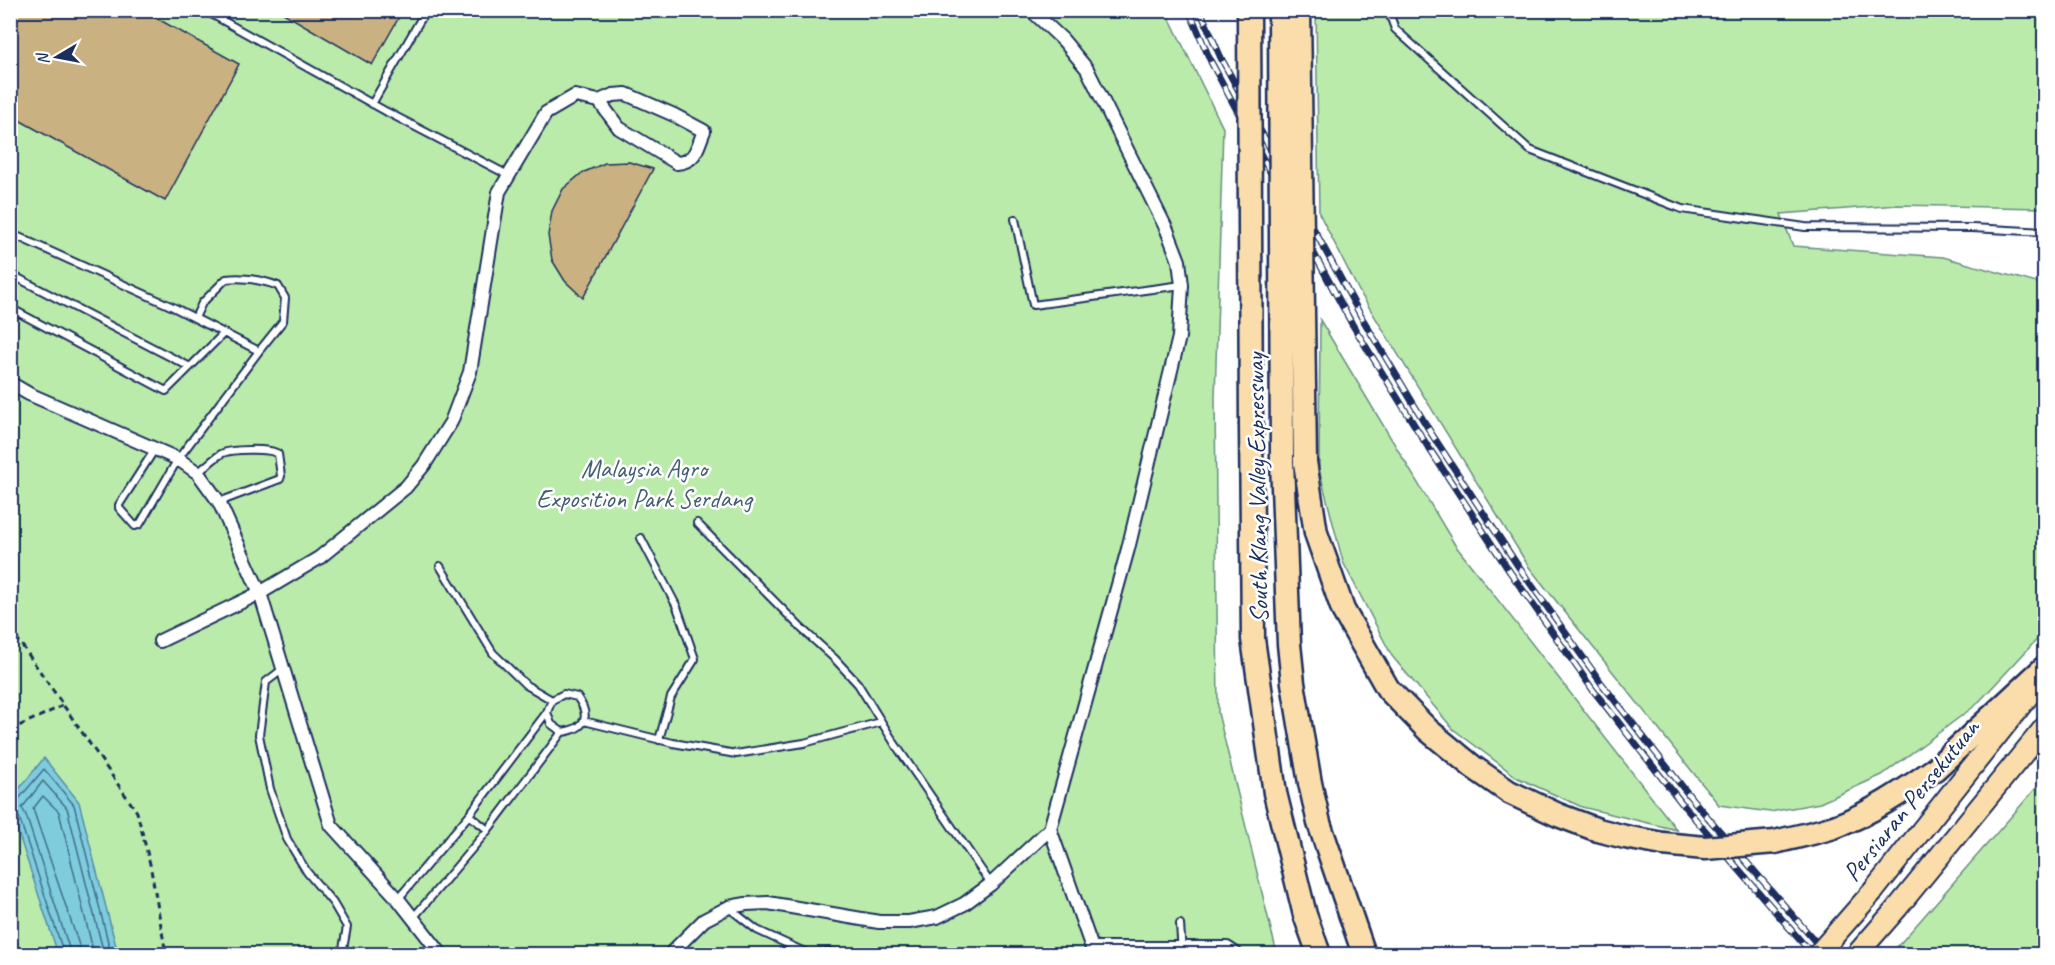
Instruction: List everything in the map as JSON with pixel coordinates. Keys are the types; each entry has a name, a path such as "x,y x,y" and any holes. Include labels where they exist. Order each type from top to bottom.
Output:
{"highway":[{"name":"South Klang Valley Expressway","path":"1248,10 1252,639 1275,793 1305,915 1319,954"},
{"name":"South Klang Valley Expressway","path":"1280,10 1282,461 1289,644 1293,683 1319,823 1364,954"},
{"path":"1299,10 1305,462 1316,533 1343,610 1389,689 1428,730 1473,767 1509,792 1558,815 1598,830 1663,844 1705,848 1775,842 1842,823 1875,807 1915,783 1935,770 2044,668"}],"main road":[{"name":"Persiaran Persekutuan","path":"1818,954 1875,889 2044,676"},
{"path":"1857,954 2044,728"}],"street":[{"path":"670,954 704,920 729,907 768,903 879,922 909,922 937,917 964,904 991,884 1050,829 1130,538 1179,337 1182,285 1179,261 1167,230 1087,69 1063,40 1031,10"},
{"path":"160,641 260,593 320,558 406,487 424,465 451,422 470,372 499,192 546,113 575,96 599,101 613,95 626,94 704,131 692,159 677,163 619,128 599,101"},
{"path":"10,383 29,394 178,459 198,473 219,502 260,593 331,825 398,899 437,950"},
{"path":"1050,829 1092,951 1182,951 1227,948 1236,954"}],"lane":[{"path":"204,10 372,104 509,176"},
{"path":"372,104 426,10"},
{"path":"1388,10 1395,29 1530,150 1683,209 1805,227 1972,228 2044,232"},
{"path":"1015,219 1033,305 1182,285"},
{"path":"10,233 195,318 258,351"},
{"path":"10,274 190,367"},
{"path":"155,449 118,508 135,526 140,524 178,459 283,321 285,298 278,285 246,277 226,279 202,303 195,318"},
{"path":"10,308 166,391 224,333"},
{"path":"198,473 222,453 271,451 278,454 280,479 219,502"},
{"path":"697,522 858,684 881,722 991,884"},
{"path":"641,538 677,607 695,659 671,697 659,740"},
{"path":"440,566 493,653 526,686 552,700"},
{"path":"284,669 266,682 259,735 270,789 287,839 307,872 333,903 347,927 342,954"},
{"path":"398,899 470,815 547,712 552,700 564,694 577,697 585,708 584,721 575,731 562,732 551,724 547,712"},
{"path":"584,721 659,740 736,754 804,743 881,722"},
{"path":"413,918 488,830 562,732"},
{"path":"470,815 488,830"},
{"path":"729,907 756,930 809,954 828,952 847,954"},
{"path":"1180,924 1182,951"},
{"path":"422,954 437,950"}],"path":[{"path":"10,628 137,812 150,864 166,954"},
{"path":"10,730 62,706"},
{"path":"10,930 22,954"}],"green space":[{"name":"Malaysia Agro Exposition Park Serdang","path":"10,11 1166,11 1223,128 1215,398 1218,713 1277,954 11,954"},
{"path":"1316,11 2044,11 2044,208 1898,205 1781,214 1793,246 1943,257 2044,285 2044,632 1976,705 1882,775 1820,803 1770,812 1719,805 1529,567 1359,291 1319,213"},
{"path":"1320,320 1455,545 1677,830 1582,807 1518,778 1453,729 1392,656 1343,562 1319,469"},
{"path":"2044,779 2044,954 1891,954"}],"water":[{"path":"44,758 79,802 118,954 58,954 11,811 11,799"}],"building":[{"path":"10,10 142,10 239,64 165,201 10,115"},
{"path":"278,10 403,10 372,65"},
{"path":"629,162 653,169 583,298 565,281 552,260 548,235 552,211 563,189 582,173 605,163"}],"railway":[{"path":"1189,10 1211,62 1352,324 1423,439 1510,572 1593,690 1684,806 1812,954"},
{"path":"1200,10 1221,58 1362,318 1431,433 1518,566 1602,684 1692,799 1826,954"}]}
